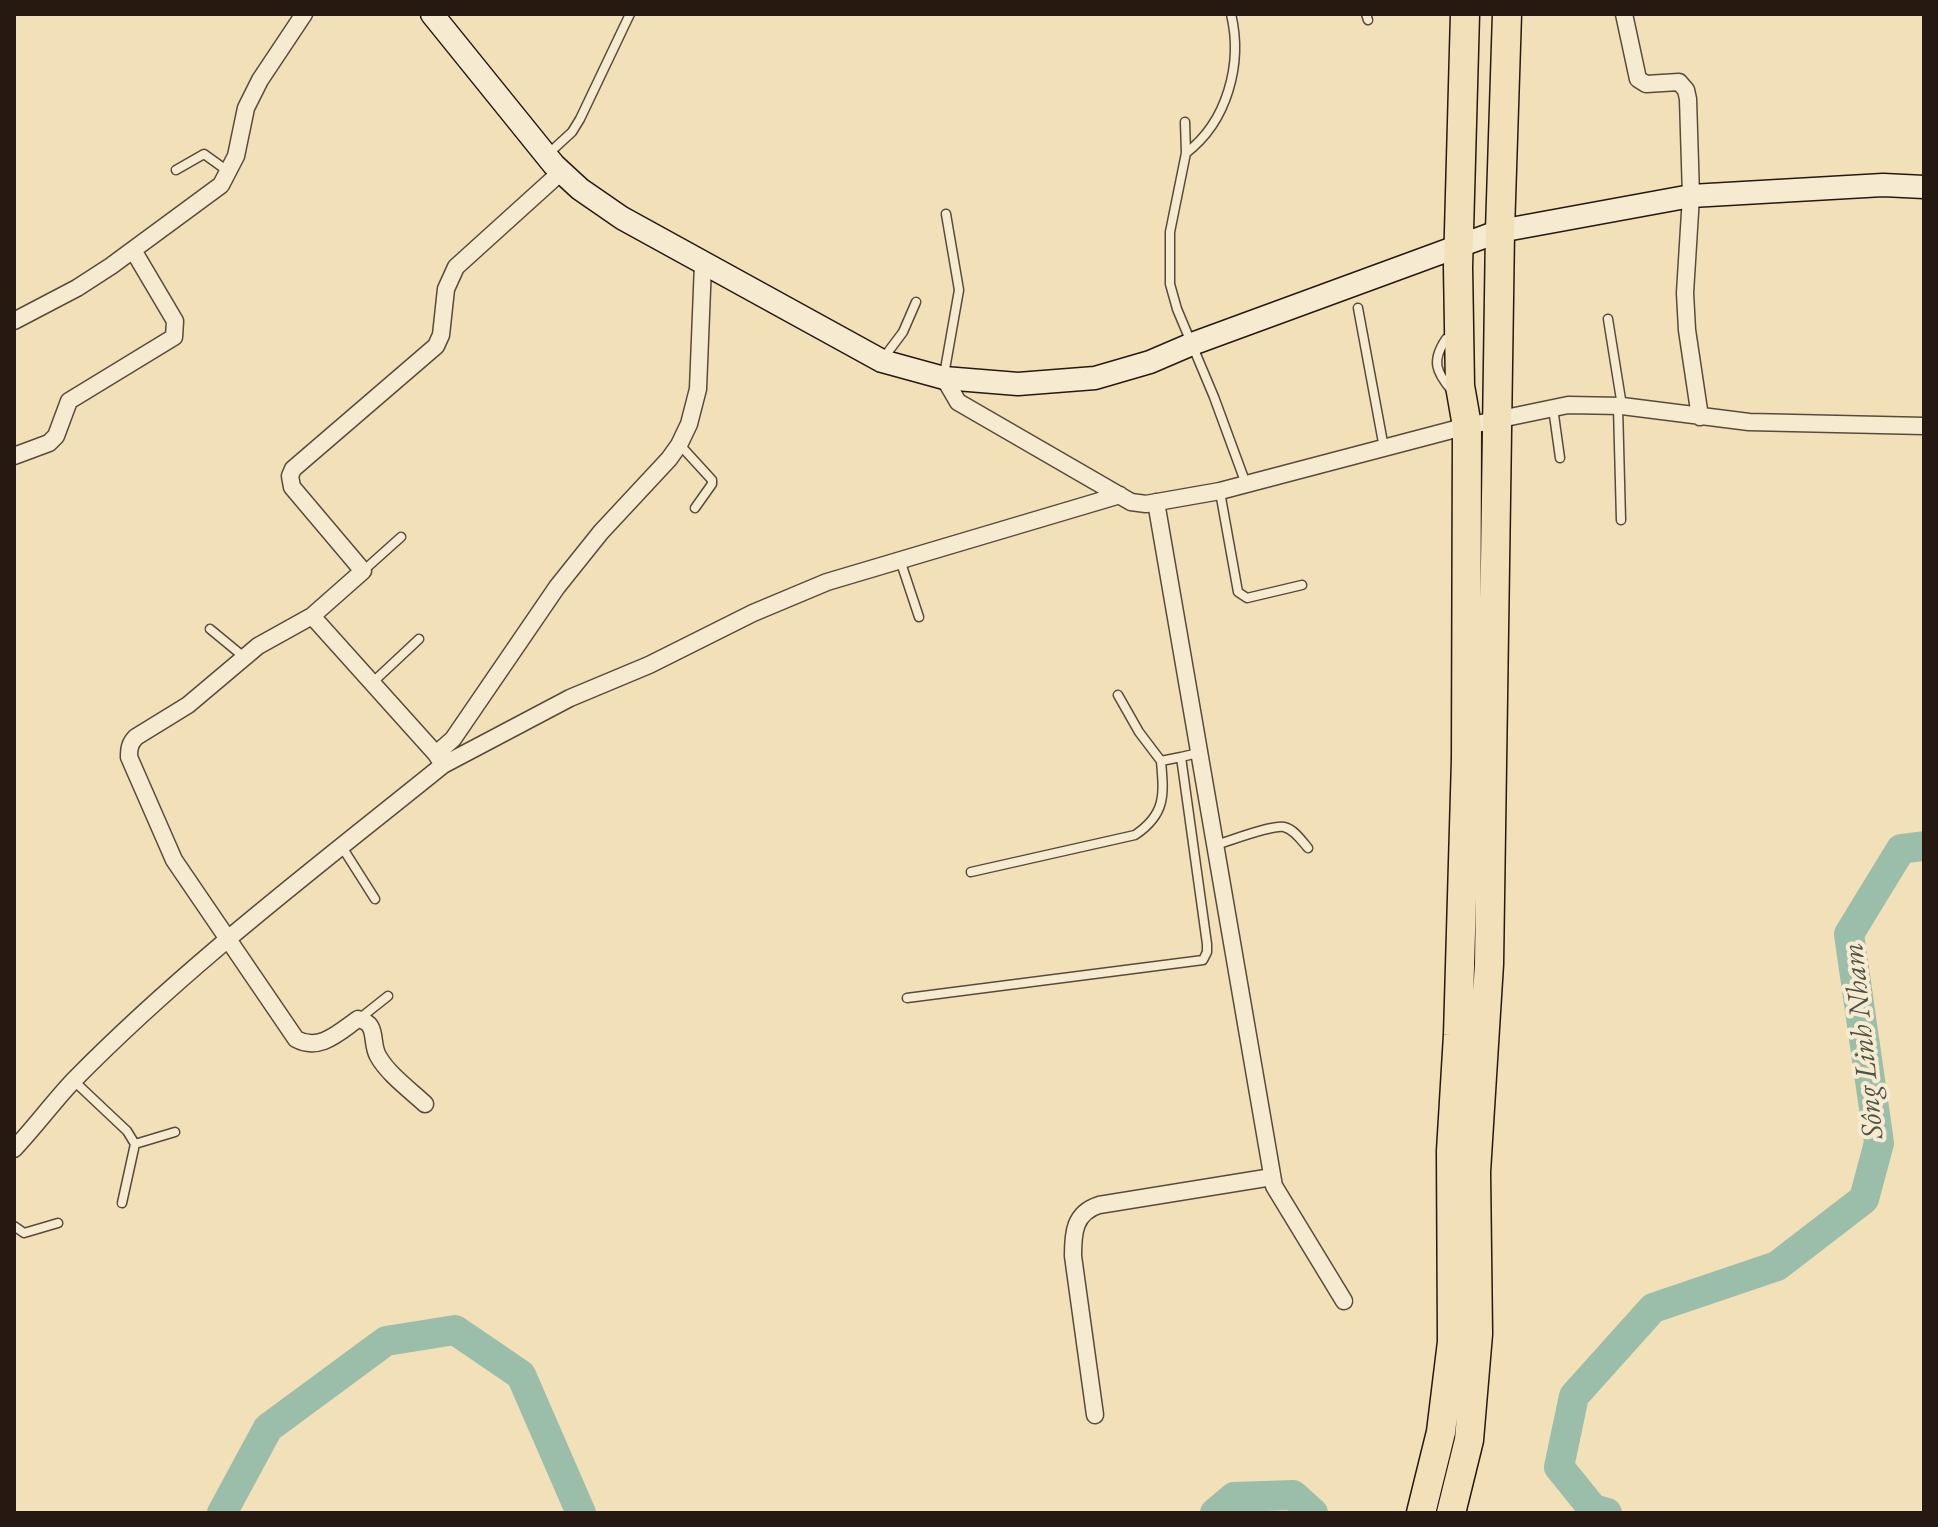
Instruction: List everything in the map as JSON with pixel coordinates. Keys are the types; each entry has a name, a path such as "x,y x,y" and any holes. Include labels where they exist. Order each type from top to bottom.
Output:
{"highway":[{"path":"1421,1513 1441,1432 1452,1342 1451,1151 1458,1035 1466,759 1467,426 1460,386 1459,245 1465,14"},
{"path":"1451,1513 1469,1440 1478,1334 1476,1172 1489,964 1500,231 1507,14"}],"street":[{"path":"14,321 77,288 221,185 236,156 246,108 273,57 304,14"},
{"path":"432,14 554,164 580,189 622,218 882,361 944,378 1018,384 1095,378 1150,362 1500,231 1691,196 1883,185 1924,187"},
{"path":"1624,14 1638,79 1646,84 1679,82 1686,90 1691,196 1685,293 1687,330 1700,417"},
{"path":"425,1104 381,1060 372,1027 366,1021 358,1019 319,1044 296,1039 167,846 129,757 129,750 136,737 188,705 244,657 312,616 363,571 292,487 290,476 293,469 436,346 441,335 450,276 554,164"},
{"path":"14,456 49,443 56,436 69,401 174,337 175,321 133,250"},
{"path":"14,1149 74,1080 227,940 342,847 440,759 557,587 601,532 679,445 689,424 698,389 703,264"},
{"path":"944,378 958,402 1131,502 1156,502 1220,491 1467,426 1553,407 1620,406 1749,422 1924,426"},
{"path":"440,759 827,582 1120,495"},
{"path":"1156,502 1272,1177 1279,1198 1344,1301"},
{"path":"312,616 440,759"},
{"path":"1095,1415 1073,1256 1077,1221 1084,1212 1099,1205 1272,1177"}],"lane":[{"path":"554,164 580,119 630,14"},
{"path":"1186,153 1219,117 1235,47 1231,14"},
{"path":"1185,122 1186,153 1170,232 1170,284 1246,484"},
{"path":"176,170 204,154 229,172"},
{"path":"944,378 959,290 946,214"},
{"path":"882,361 903,332 916,302"},
{"path":"1358,308 1384,448"},
{"path":"1608,319 1620,406 1621,520"},
{"path":"1446,339 1437,352 1436,362 1441,378 1459,400 1467,426"},
{"path":"1553,407 1560,458"},
{"path":"679,445 712,480 695,508"},
{"path":"1220,491 1238,592 1242,597 1302,585"},
{"path":"363,571 401,537"},
{"path":"900,559 919,617"},
{"path":"210,629 244,657"},
{"path":"372,683 419,639"},
{"path":"971,872 1135,835 1148,826 1161,806 1161,761 1139,732 1118,695"},
{"path":"1161,761 1198,753"},
{"path":"907,998 1203,960 1207,944 1181,757"},
{"path":"1214,845 1284,827 1308,848"},
{"path":"342,847 375,899"},
{"path":"358,1019 388,996"},
{"path":"74,1080 127,1131 135,1144 122,1203"},
{"path":"135,1144 175,1132"},
{"path":"14,1226 24,1233 58,1223"}],"waterway":[{"name":"Sông Linh Nham","path":"1607,1513 1593,1509 1559,1467 1574,1396 1653,1308 1777,1266 1864,1199 1879,1143 1849,934 1901,849 1924,846"},
{"name":"Sông Linh Nham","path":"222,1513 268,1428 386,1341 455,1330 521,1375 581,1513"},
{"name":"Sông Linh Nham","path":"1215,1513 1234,1497 1293,1495 1313,1513"}]}
